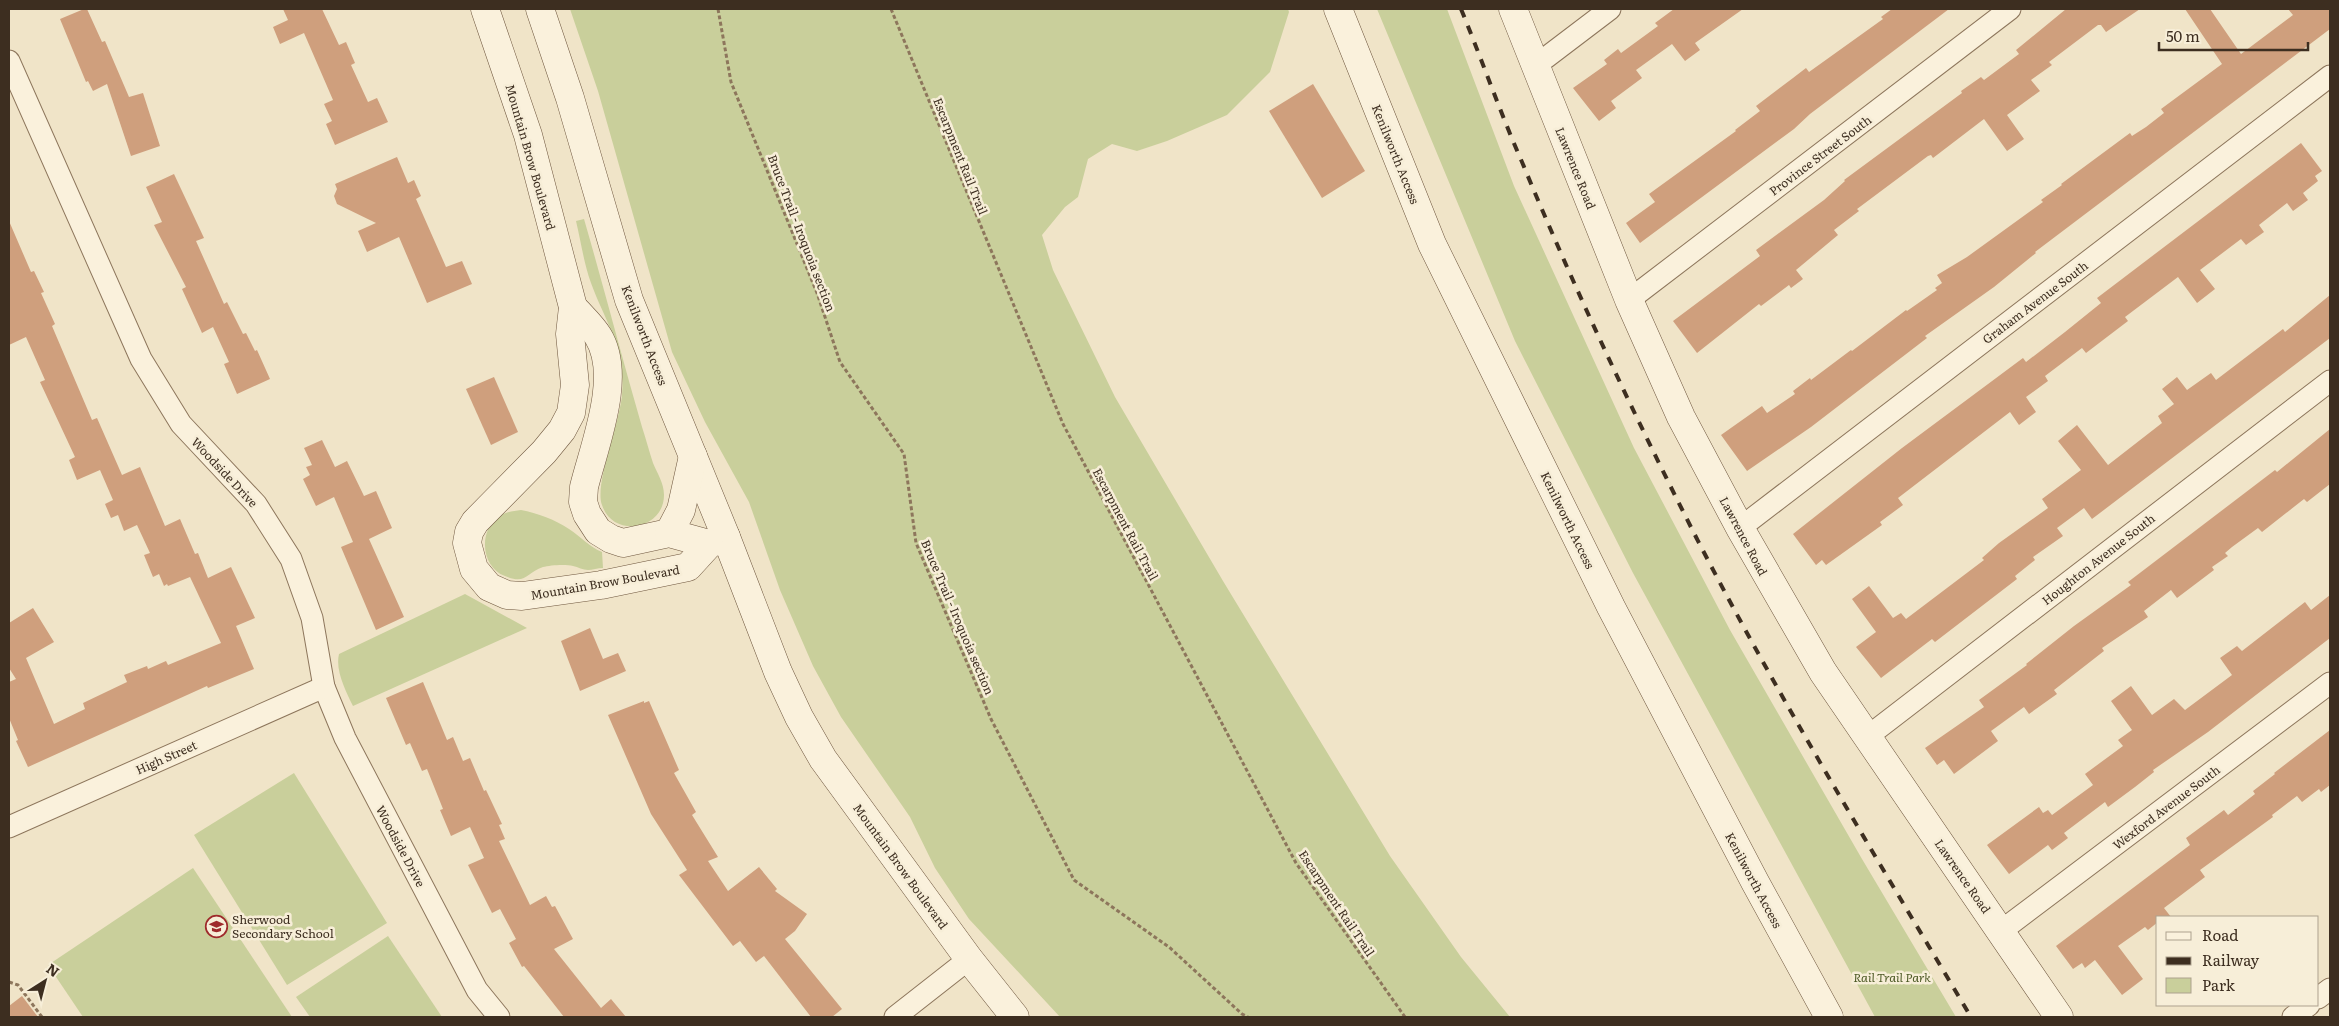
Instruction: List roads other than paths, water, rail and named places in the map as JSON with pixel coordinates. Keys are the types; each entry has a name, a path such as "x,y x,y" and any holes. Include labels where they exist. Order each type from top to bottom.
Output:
{"main road":[{"name":"Mountain Brow Boulevard","path":"485,9 528,135 573,307 570,334 576,385 571,414 562,430 544,452 475,522 469,532 467,543 474,569 490,587 507,595 522,596 600,585 688,567 717,540"},
{"name":"Kenilworth Access","path":"540,9 570,98 629,300 693,456 717,540 760,626"},
{"name":"Kenilworth Access","path":"1338,9 1432,244 1611,607 1755,882 1830,1017"},
{"name":"Lawrence Road","path":"1513,9 1629,300 1681,417 1740,528 1818,663 2059,1017"},
{"name":"Mountain Brow Boulevard","path":"573,307 599,337 605,354 608,377 606,404 584,487 583,502 587,514 598,531 611,539 623,543 669,533 717,540"},
{"path":"669,533 681,510 693,456"},
{"name":"Mountain Brow Boulevard","path":"760,626 799,717 822,759 969,959 1015,1017"}],"street":[{"path":"1535,66 1610,9"},
{"name":"Province Street South","path":"1629,300 2010,9"},
{"name":"Woodside Drive","path":"9,61 141,359 181,424 256,504 291,559 312,618 324,687 344,738 477,990 498,1017"},
{"name":"Graham Avenue South","path":"1740,528 2330,76"},
{"name":"Houghton Avenue South","path":"1867,737 2330,381"},
{"name":"Wexford Avenue South","path":"2001,931 2330,684"},
{"name":"High Street","path":"9,827 324,687"},
{"path":"894,1017 969,959"},
{"path":"2319,997 2330,989"},
{"path":"2292,1017 2308,1006"}],"railway":[{"path":"1461,9 1514,143 1584,305 1697,539 1796,720 1971,1017"}],"place":[{"name":"Sherwood Secondary School","path":"216,926"}],"park label":[{"name":"Rail Trail Park","path":"1892,977"}]}
